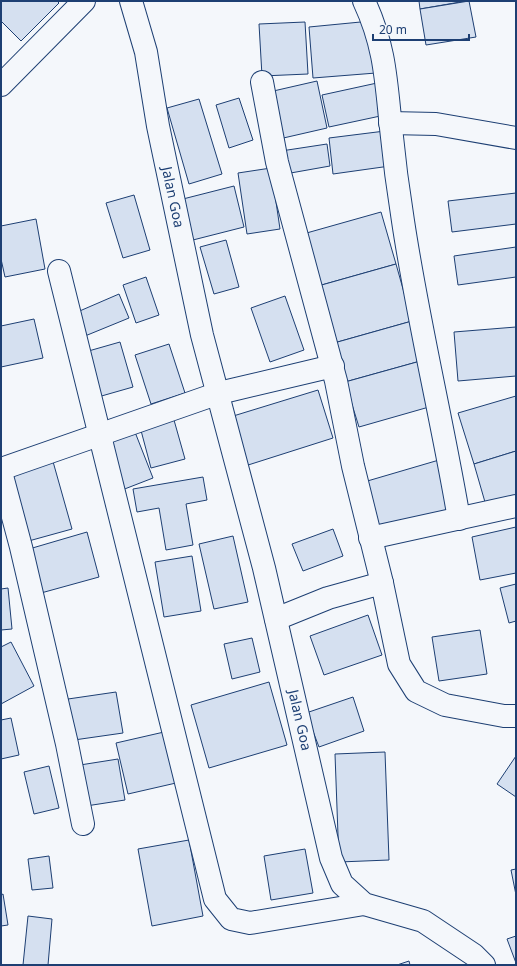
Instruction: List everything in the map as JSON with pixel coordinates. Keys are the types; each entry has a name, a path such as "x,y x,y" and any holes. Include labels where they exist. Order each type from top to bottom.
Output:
{"street":[{"path":"1,85 84,1"},
{"name":"Jalan Goa","path":"131,1 146,52 158,126 202,335 219,393 276,619 331,858 342,884 364,904 423,920 474,955 484,965"},
{"path":"364,1 374,22 382,51 389,92 390,123 406,244 459,519"},
{"path":"262,82 277,162 332,366 399,664 416,691 445,705 504,716 516,716"},
{"path":"390,123 436,124 516,138"},
{"path":"59,272 215,899 231,919 250,923 364,904"},
{"path":"83,824 67,744 21,547 1,470 99,434 219,393 332,366"},
{"path":"370,538 516,506"},
{"path":"276,619 328,598 382,583"}],"building":[{"path":"1,1 57,1 59,3 21,41 1,21"},
{"path":"419,1 466,1 420,9"},
{"path":"469,1 476,37 426,45 420,9"},
{"path":"371,21 376,73 313,78 309,27"},
{"path":"305,22 308,74 262,76 259,24"},
{"path":"317,81 327,128 279,139 269,92"},
{"path":"377,83 385,115 329,127 322,95"},
{"path":"239,98 253,140 229,148 216,105"},
{"path":"199,99 222,174 189,184 167,108"},
{"path":"385,131 390,166 333,174 329,138"},
{"path":"327,144 330,166 285,174 281,151"},
{"path":"271,168 280,229 247,234 238,173"},
{"path":"234,186 244,227 189,241 179,200"},
{"path":"516,193 516,224 452,232 448,201"},
{"path":"134,195 150,250 123,258 106,203"},
{"path":"381,212 396,264 318,286 303,234"},
{"path":"36,219 45,269 5,277 1,259 1,226"},
{"path":"226,240 239,287 214,294 200,247"},
{"path":"516,247 516,277 458,285 454,256"},
{"path":"396,264 412,321 334,343 318,286"},
{"path":"146,277 159,315 136,323 123,285"},
{"path":"119,294 129,318 85,336 75,313"},
{"path":"285,296 304,350 270,362 251,308"},
{"path":"34,319 43,358 1,367 1,326"},
{"path":"412,321 424,360 345,382 334,343"},
{"path":"516,327 516,376 458,381 454,332"},
{"path":"120,342 133,387 98,397 85,352"},
{"path":"169,344 185,393 151,404 135,355"},
{"path":"424,360 436,405 359,427 345,382"},
{"path":"318,390 333,438 245,466 230,417"},
{"path":"516,396 516,451 474,464 458,413"},
{"path":"172,413 185,459 151,468 139,423"},
{"path":"133,427 153,478 122,490 102,439"},
{"path":"516,451 516,500 487,509 474,464"},
{"path":"52,458 72,529 25,542 5,472"},
{"path":"439,460 453,509 379,531 364,482"},
{"path":"203,477 207,500 186,504 193,545 166,550 159,508 137,512 133,489"},
{"path":"516,527 516,573 480,580 472,537"},
{"path":"333,529 343,556 303,571 292,544"},
{"path":"87,532 99,577 41,593 29,549"},
{"path":"233,536 248,602 214,609 199,544"},
{"path":"192,556 201,611 164,617 155,562"},
{"path":"516,584 516,621 509,623 500,588"},
{"path":"8,588 12,629 1,630 1,589"},
{"path":"368,615 382,655 324,675 310,636"},
{"path":"480,630 487,674 439,681 432,637"},
{"path":"252,638 260,672 232,679 224,644"},
{"path":"11,642 34,686 1,704 1,647"},
{"path":"269,682 287,745 209,768 191,705"},
{"path":"116,692 123,733 74,740 68,699"},
{"path":"353,697 364,731 319,747 306,713"},
{"path":"11,718 19,755 1,759 1,720"},
{"path":"164,732 176,783 128,794 116,743"},
{"path":"385,752 389,860 339,862 335,754"},
{"path":"516,756 516,797 497,784"},
{"path":"118,759 125,800 86,806 80,765"},
{"path":"49,766 59,808 34,814 24,772"},
{"path":"189,840 203,916 152,926 138,849"},
{"path":"305,849 313,893 271,900 264,856"},
{"path":"49,856 53,888 32,890 28,859"},
{"path":"516,869 516,895 511,870"},
{"path":"3,894 8,925 1,926 1,895"},
{"path":"28,916 52,919 48,965 23,965"},
{"path":"516,936 516,963 507,939"},
{"path":"409,961 410,965 397,965"}]}
